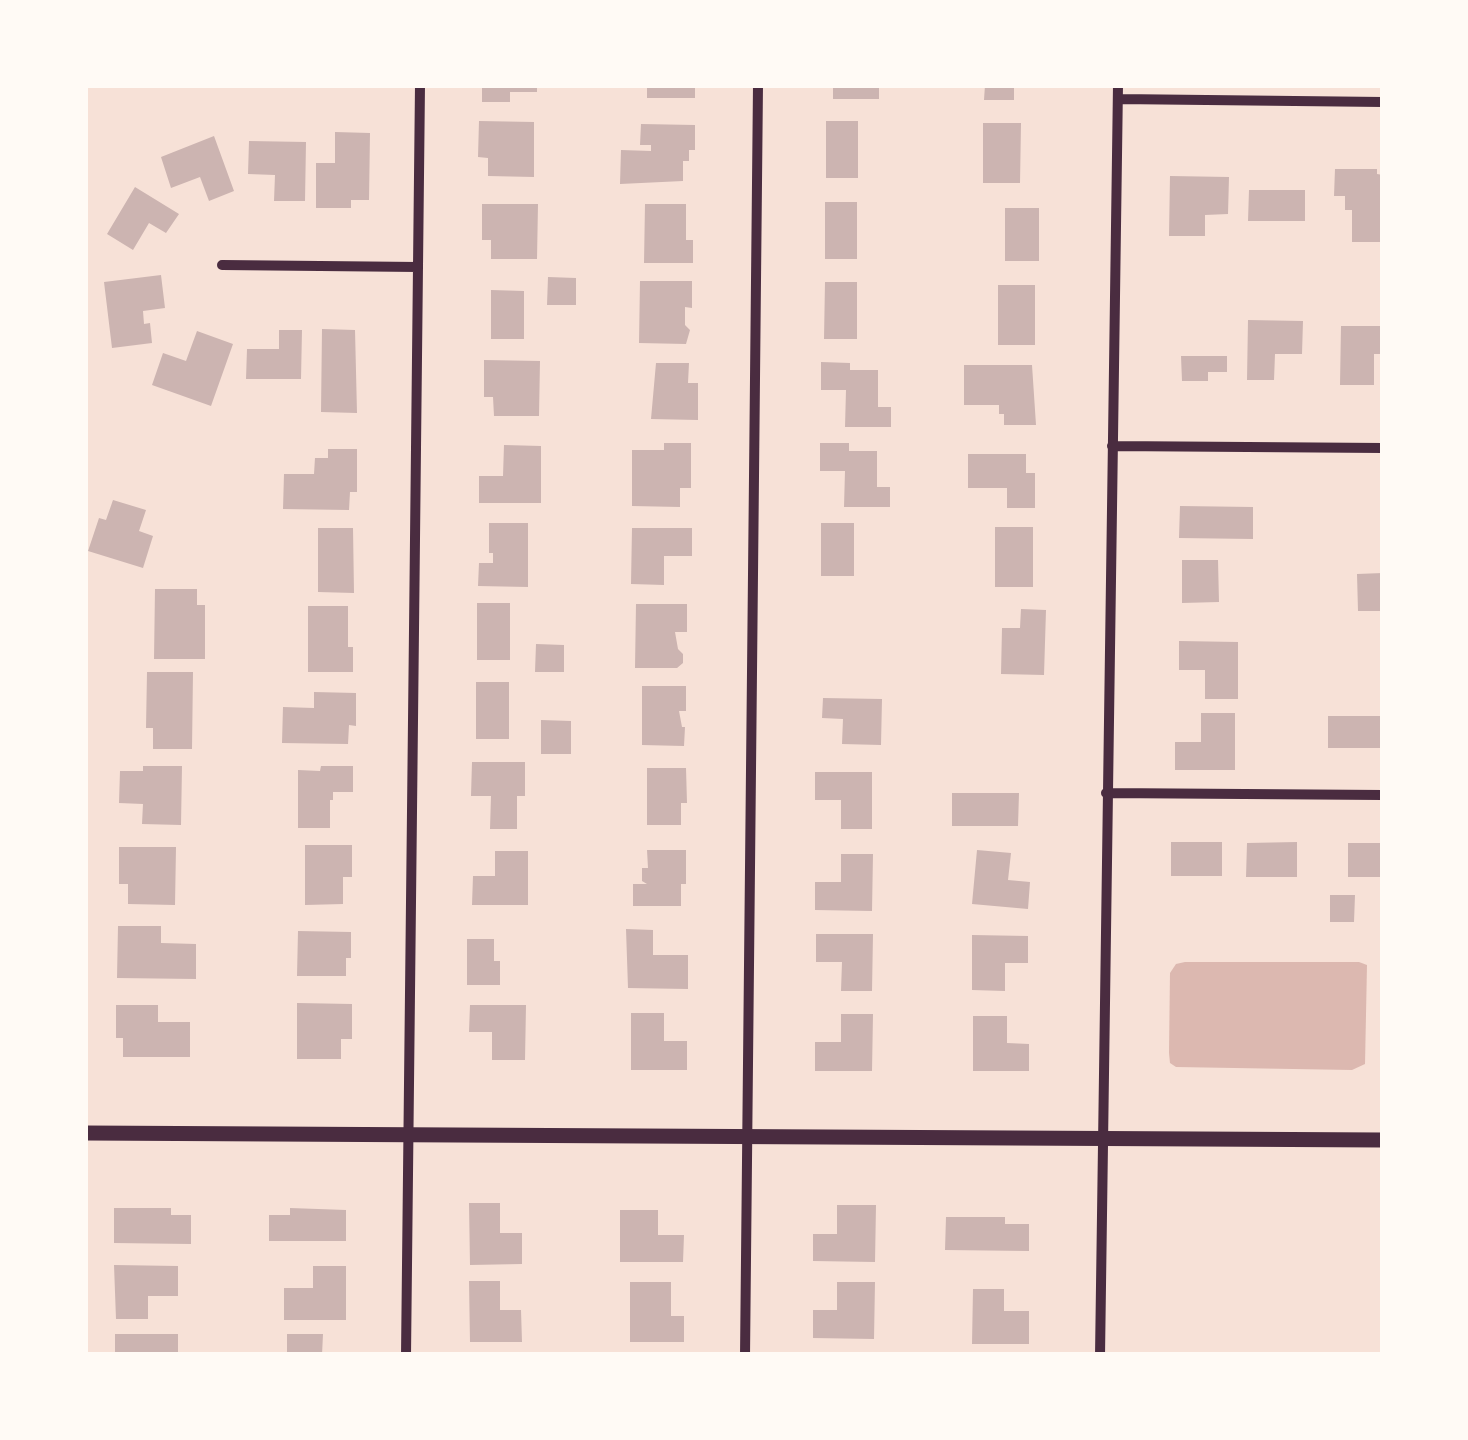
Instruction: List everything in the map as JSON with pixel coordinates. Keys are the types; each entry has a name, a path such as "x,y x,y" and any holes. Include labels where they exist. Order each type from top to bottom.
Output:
{"street":[{"path":"406,1355 420,85"},
{"path":"745,1355 758,85"},
{"path":"1100,1355 1118,85"},
{"path":"1118,98 1383,102"},
{"path":"222,265 418,267"},
{"path":"1112,446 1383,448"},
{"path":"1106,793 1383,795"},
{"path":"85,1133 1383,1140"}],"shaded area":[{"path":"1176,964 1367,965 1365,1064 1352,1070 1176,1067 1170,1063 1169,1053 1170,973"}],"building":[{"path":"482,85 537,85 537,92 510,92 510,102 482,102"},
{"path":"647,85 695,85 695,98 647,98"},
{"path":"833,85 879,85 879,99 833,99"},
{"path":"985,85 1014,85 1014,100 984,100"},
{"path":"479,121 534,122 534,177 488,176 488,158 478,157"},
{"path":"826,121 858,121 858,178 826,178"},
{"path":"983,123 1021,123 1020,183 983,183"},
{"path":"641,124 695,125 695,150 689,150 689,161 683,161 683,181 620,184 621,150 651,151 651,145 640,145"},
{"path":"335,132 370,133 369,200 351,200 351,208 316,208 316,163 335,163"},
{"path":"214,136 234,191 209,201 200,177 171,188 161,157"},
{"path":"249,141 306,142 305,201 274,201 275,175 248,174"},
{"path":"1335,169 1377,169 1377,174 1383,175 1383,242 1352,242 1352,210 1345,210 1345,196 1334,196"},
{"path":"1170,176 1229,177 1228,214 1205,215 1205,236 1169,236"},
{"path":"135,187 179,214 166,233 149,223 133,250 107,234"},
{"path":"1249,190 1305,190 1305,221 1248,221"},
{"path":"825,202 857,202 857,259 825,259"},
{"path":"482,204 538,204 537,259 491,259 491,240 482,240"},
{"path":"645,204 686,204 686,240 693,240 693,263 644,263"},
{"path":"1005,208 1039,208 1039,261 1005,261"},
{"path":"161,275 165,308 143,311 144,324 150,323 152,343 112,348 104,282"},
{"path":"548,277 576,278 576,305 547,305"},
{"path":"640,281 692,281 692,308 685,307 685,325 690,330 686,344 639,343"},
{"path":"825,282 857,282 857,339 824,339"},
{"path":"998,285 1035,285 1035,345 998,345"},
{"path":"491,290 524,291 524,339 491,339"},
{"path":"1248,320 1303,321 1302,354 1275,354 1274,380 1247,380"},
{"path":"1341,326 1383,326 1383,354 1374,354 1374,385 1340,385"},
{"path":"322,329 355,330 357,413 321,412"},
{"path":"279,330 302,330 301,379 246,379 247,349 279,349"},
{"path":"197,331 233,344 211,406 152,385 163,353 186,361"},
{"path":"1181,356 1227,356 1227,372 1208,372 1208,381 1182,381"},
{"path":"484,360 540,361 539,416 494,416 493,397 484,397"},
{"path":"821,362 850,363 850,370 878,370 878,407 891,407 891,427 845,427 846,390 821,390"},
{"path":"656,363 689,363 688,383 698,383 698,420 651,419"},
{"path":"964,365 1032,365 1036,425 1004,425 999,405 964,405"},
{"path":"664,443 691,443 691,488 680,488 680,507 632,506 632,450 664,450"},
{"path":"820,443 849,443 849,451 877,451 877,487 890,487 890,507 844,507 845,471 820,471"},
{"path":"504,445 541,446 541,503 479,503 479,476 503,476"},
{"path":"328,449 357,449 357,492 350,492 349,510 283,509 284,474 314,474 315,458 328,458"},
{"path":"968,454 1026,454 1026,473 1035,473 1035,508 1007,508 1007,488 968,488"},
{"path":"113,500 146,510 139,531 153,536 143,568 88,551 99,518 106,520"},
{"path":"1180,506 1253,507 1253,539 1179,538"},
{"path":"489,523 528,523 528,587 478,586 479,563 493,563"},
{"path":"821,523 854,523 854,576 821,576"},
{"path":"995,527 1033,527 1033,587 995,587"},
{"path":"318,528 353,528 354,593 318,592"},
{"path":"632,528 692,528 692,556 664,556 664,585 631,584"},
{"path":"1182,560 1218,560 1219,602 1182,603"},
{"path":"1383,573 1380,611 1358,611 1357,574"},
{"path":"155,589 197,589 197,605 205,605 205,659 154,659"},
{"path":"477,603 510,603 510,660 477,660"},
{"path":"636,604 687,604 687,632 675,632 683,654 683,663 677,668 635,668"},
{"path":"308,606 348,606 348,647 353,647 353,672 308,672"},
{"path":"1021,609 1046,610 1044,675 1001,674 1002,628 1020,628"},
{"path":"1179,641 1238,642 1238,699 1205,699 1205,670 1179,670"},
{"path":"536,644 564,645 564,672 535,672"},
{"path":"147,672 193,672 192,749 153,749 153,728 146,728"},
{"path":"476,682 509,682 509,739 476,739"},
{"path":"642,686 686,686 686,711 679,711 685,727 684,746 642,745"},
{"path":"314,692 356,693 356,726 349,725 348,744 282,743 283,707 314,708"},
{"path":"823,698 882,699 881,745 842,744 843,719 822,718"},
{"path":"1201,713 1235,713 1235,770 1175,770 1175,742 1201,742"},
{"path":"1328,716 1383,716 1383,748 1328,748"},
{"path":"541,720 571,721 571,754 541,754"},
{"path":"472,762 525,762 525,796 517,796 517,829 490,829 491,796 471,796"},
{"path":"143,766 182,766 181,825 142,824 143,804 119,803 120,771 143,771"},
{"path":"321,766 353,766 353,792 333,792 330,828 298,828 298,770 320,771"},
{"path":"647,768 686,768 687,803 681,803 681,825 647,825"},
{"path":"815,772 872,772 872,829 841,829 841,800 815,800"},
{"path":"952,793 1019,793 1018,826 952,826"},
{"path":"1171,842 1222,842 1222,876 1171,876"},
{"path":"1297,842 1297,877 1246,877 1247,843"},
{"path":"1348,843 1383,843 1383,877 1348,877"},
{"path":"305,845 352,845 352,877 343,877 343,904 305,905"},
{"path":"119,847 176,847 175,905 128,904 128,884 119,884"},
{"path":"647,850 686,850 686,884 681,884 681,906 633,906 633,884 647,884 642,881 642,868 648,868"},
{"path":"977,850 1011,853 1008,880 1030,882 1028,909 972,904"},
{"path":"495,851 528,851 528,905 472,905 473,876 495,876"},
{"path":"841,854 873,854 872,911 815,910 815,882 841,882"},
{"path":"1330,895 1355,895 1354,922 1330,922"},
{"path":"118,926 161,926 161,943 196,944 196,979 117,978"},
{"path":"626,929 653,930 653,955 688,955 688,989 628,988"},
{"path":"298,931 351,932 346,976 297,976"},
{"path":"816,934 873,934 872,991 841,991 842,962 816,962"},
{"path":"972,935 1028,936 1028,963 1005,963 1005,991 972,990"},
{"path":"467,939 494,939 494,961 500,961 500,985 467,985"},
{"path":"297,1003 352,1004 352,1039 341,1039 341,1059 297,1059"},
{"path":"116,1005 158,1005 158,1022 190,1022 190,1057 123,1057 123,1038 116,1038"},
{"path":"470,1005 526,1005 525,1060 492,1060 492,1032 469,1032"},
{"path":"631,1013 664,1013 664,1041 687,1041 687,1070 631,1070"},
{"path":"841,1014 873,1014 872,1071 815,1071 815,1042 841,1042"},
{"path":"973,1016 1007,1016 1007,1043 1029,1044 1029,1071 973,1071"},
{"path":"469,1203 500,1203 500,1233 522,1233 522,1264 470,1265"},
{"path":"837,1205 876,1205 875,1262 813,1261 813,1234 837,1234"},
{"path":"114,1208 171,1208 171,1215 191,1215 191,1244 114,1243"},
{"path":"290,1208 346,1210 346,1241 269,1241 269,1215 290,1215"},
{"path":"620,1210 658,1210 658,1235 684,1235 683,1262 620,1262"},
{"path":"946,1217 1005,1217 1005,1224 1029,1224 1029,1251 945,1250"},
{"path":"114,1265 178,1266 178,1296 148,1296 148,1319 116,1319"},
{"path":"313,1266 346,1266 346,1320 284,1320 284,1288 313,1288"},
{"path":"469,1281 500,1281 500,1310 521,1310 522,1342 470,1342"},
{"path":"630,1282 671,1282 671,1316 684,1316 684,1342 630,1342"},
{"path":"837,1282 875,1282 874,1339 813,1338 813,1310 837,1310"},
{"path":"973,1289 1004,1289 1004,1311 1029,1311 1029,1344 972,1344"},
{"path":"115,1334 178,1334 178,1355 115,1355"},
{"path":"287,1334 323,1334 322,1355 287,1355"}]}
